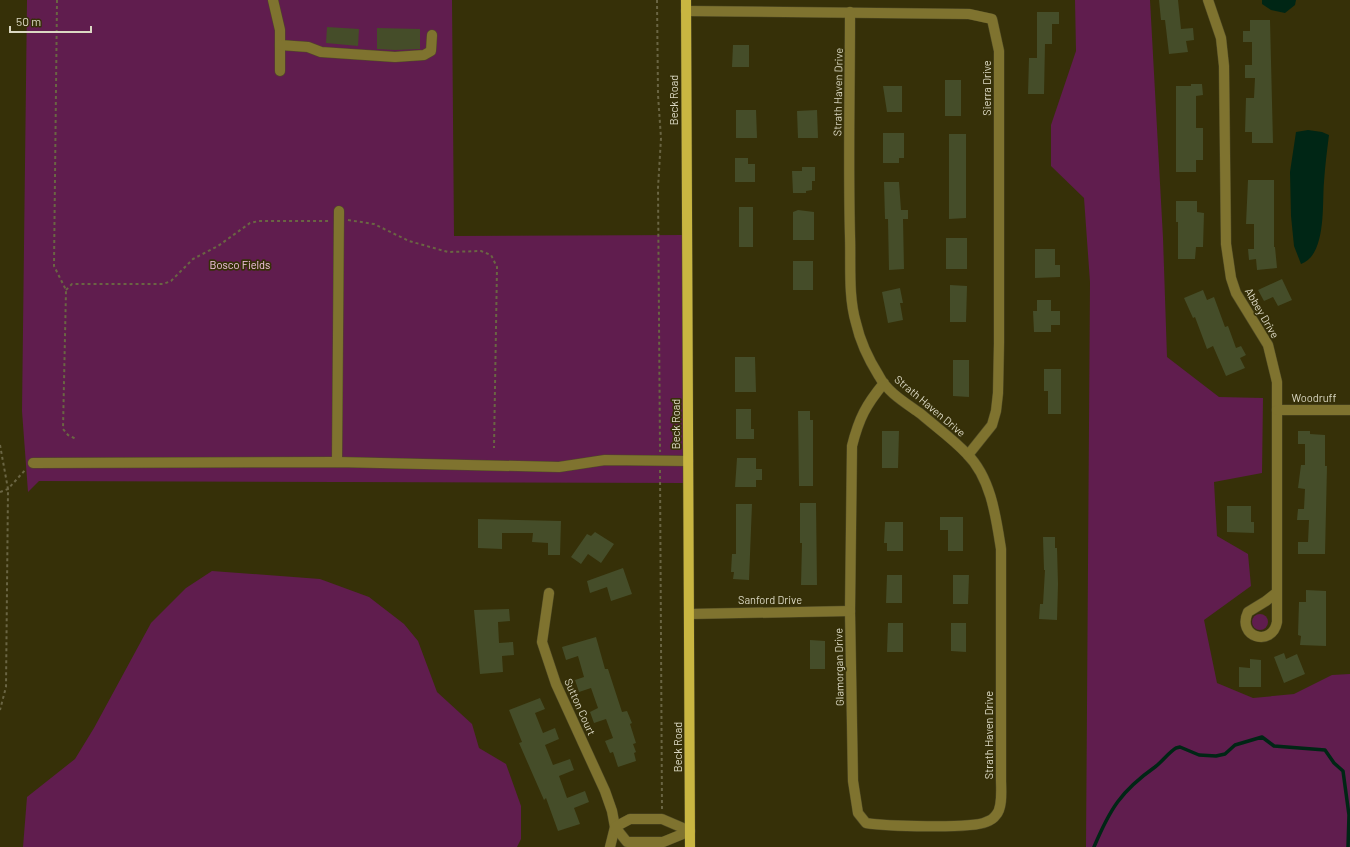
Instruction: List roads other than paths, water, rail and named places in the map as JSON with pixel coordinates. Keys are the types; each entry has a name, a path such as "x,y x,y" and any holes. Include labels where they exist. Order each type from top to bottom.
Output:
{"main road":[{"name":"Beck Road","path":"686,0 690,847"}],"street":[{"path":"273,0 280,30 280,71"},
{"name":"Abbey Drive","path":"1208,0 1221,38 1224,59 1226,244 1228,261 1236,293 1270,352 1277,382 1276,593"},
{"name":"Sierra Drive","path":"686,11 969,14 992,19 999,51 998,393 996,411 992,425 968,455"},
{"name":"Strath Haven Drive","path":"850,12 849,184 851,286 855,323 869,358 884,383 896,396 937,427 968,455 984,480 993,505 1001,549 1001,779 1000,807 997,815"},
{"path":"280,45 308,47 321,52 395,57 424,55 431,51 432,35"},
{"path":"337,462 339,211"},
{"name":"Glamorgan Drive","path":"884,383 868,403 857,425 852,446 850,611 853,781 858,813 866,823 881,826 963,826 985,823 997,815"},
{"name":"Woodruff","path":"1277,410 1350,410"},
{"path":"33,462 337,462 559,467 605,460 688,461"},
{"name":"Sutton Court","path":"549,593 542,642 556,684 605,791 612,811 615,827 610,847"},
{"name":"Sanford Drive","path":"690,614 850,611"},
{"path":"615,827 630,819 662,819 690,831"},
{"name":"Sutton Court","path":"615,827 627,842 663,842 690,831"}],"waterway":[{"path":"1094,847 1111,811 1125,793 1133,784 1158,765 1170,752 1176,748 1180,747 1199,755 1216,756 1225,754 1235,745 1262,737 1274,746 1325,750 1334,763 1343,771 1349,815 1348,847"}],"park label":[{"name":"Bosco Fields","path":"240,265"}]}
